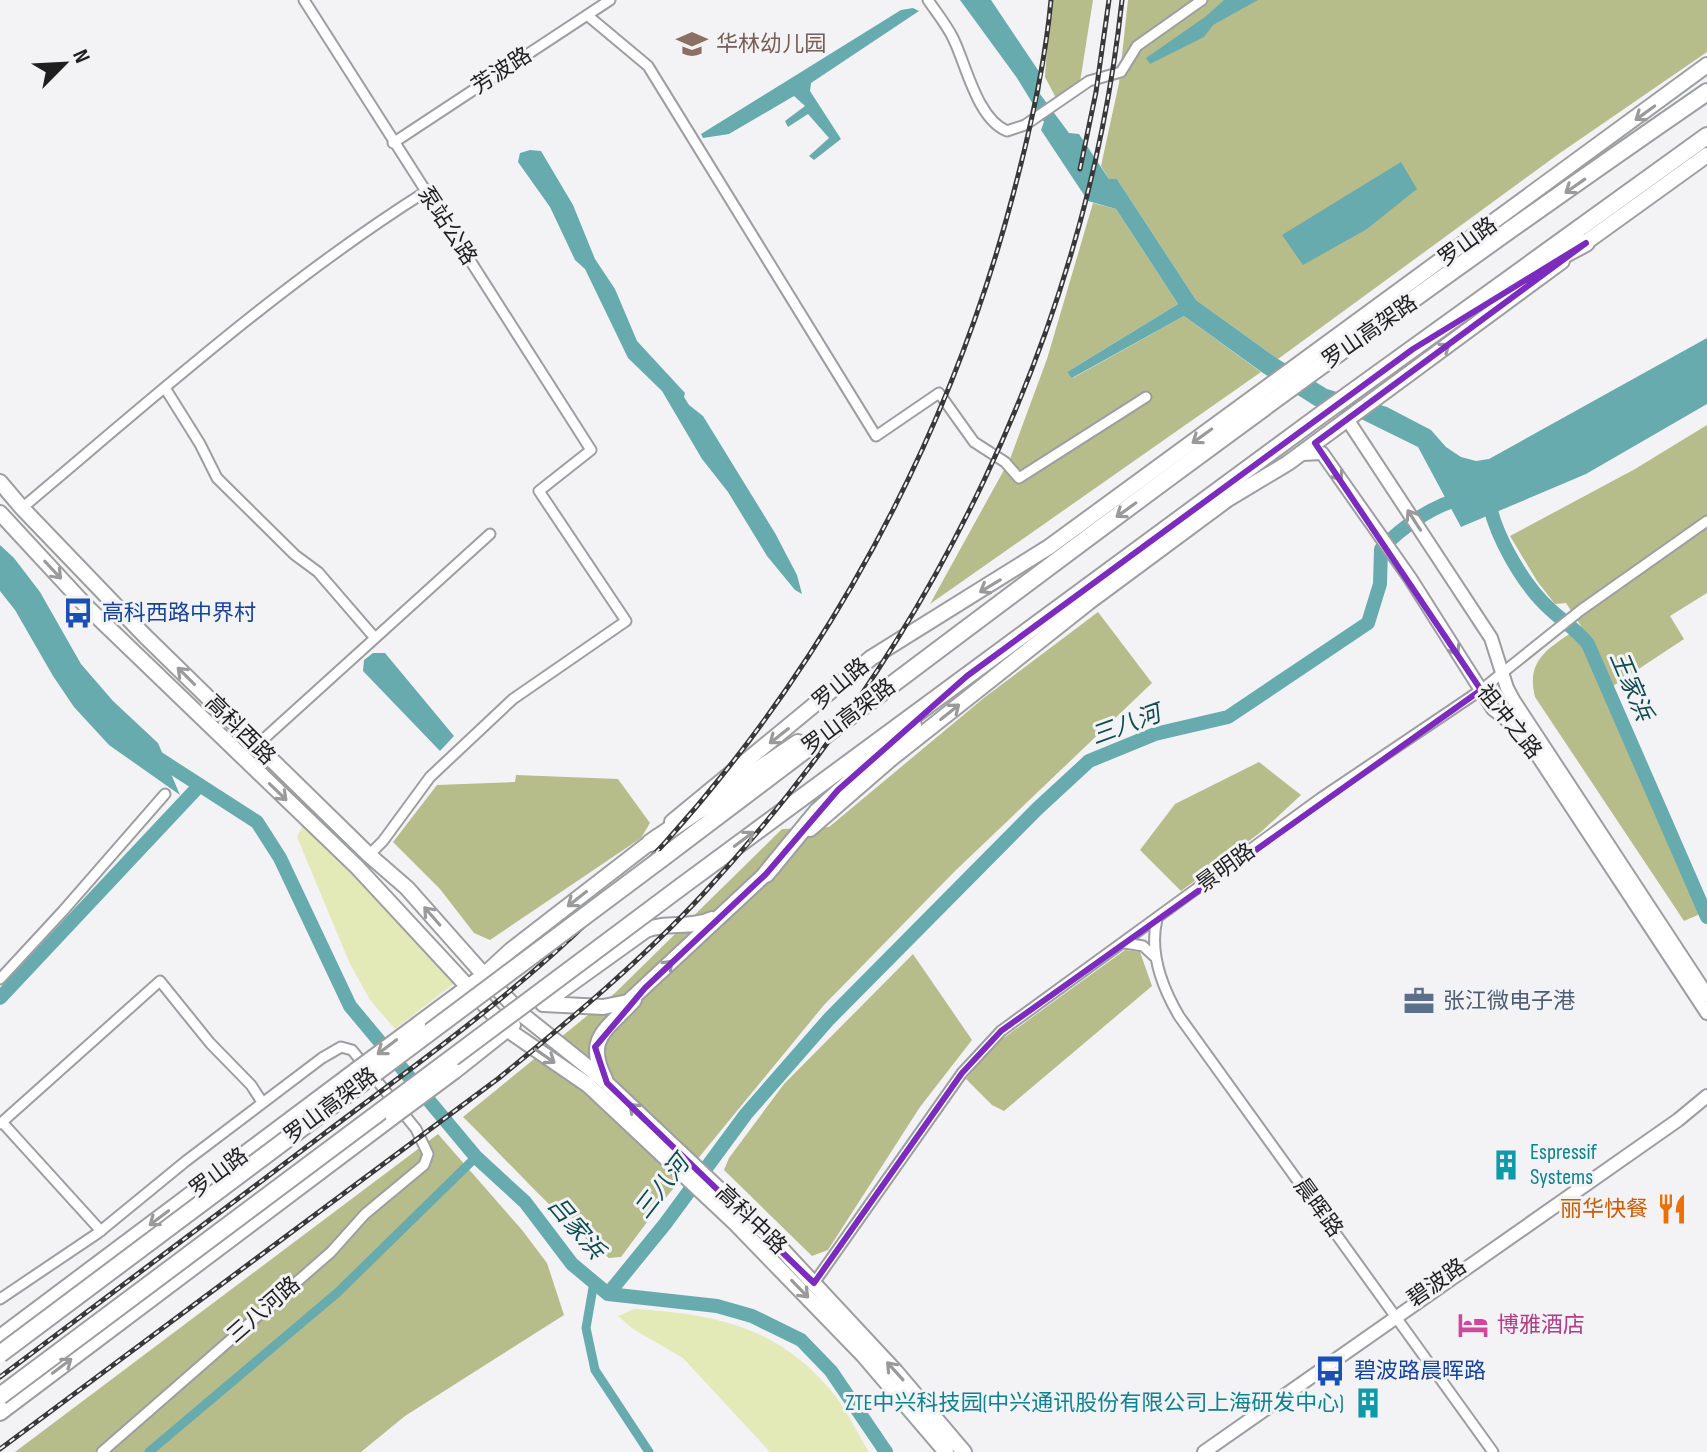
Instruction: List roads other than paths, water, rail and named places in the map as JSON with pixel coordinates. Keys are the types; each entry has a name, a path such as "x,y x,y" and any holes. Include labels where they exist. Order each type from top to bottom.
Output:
{"highway":[{"name":"罗山高架路","path":"0,1354 661,859 1272,393 1703,94"},
{"name":"罗山高架路","path":"0,1396 682,886 1318,417 1707,136"},
{"path":"1413,349 1538,268 1586,243"},
{"path":"650,843 945,643"},
{"path":"766,874 838,790 967,676"}],"main road":[{"name":"罗山路","path":"1306,369 1707,65"},
{"path":"607,1083 598,1066 595,1047 599,1039 645,988 849,794 1026,651 1228,499 1298,455 1707,155"},
{"name":"罗山路","path":"0,1337 484,975 511,950 650,843 690,805 790,727 871,658 1049,547 1272,393"},
{"name":"祖冲之路","path":"1347,419 1491,638 1514,701 1707,995"},
{"name":"祖冲之路","path":"1298,455 1322,453 1410,578 1493,709 1522,732 1707,1013"},
{"name":"高科西路","path":"0,482 256,746 407,888 484,975"},
{"name":"高科西路","path":"0,513 87,607 357,867 467,986"},
{"path":"0,1413 524,1016 646,930 663,924 691,926 720,916"},
{"name":"高科中路","path":"484,975 524,1016 607,1083 690,1171 814,1283 964,1452"},
{"name":"高科中路","path":"467,986 508,1030 588,1085 690,1171"},
{"path":"544,1004 618,1005 628,1002 645,988"},
{"name":"碧波路","path":"1204,1452 1707,1096"},
{"name":"高科中路","path":"709,1189 863,1355 946,1452"},
{"name":"碧波路","path":"1197,1452 1395,1316"}],"street":[{"name":"泵站公路","path":"304,0 591,450 539,491 626,621 513,699 430,777 383,841 369,855"},
{"name":"芳波路","path":"393,143 610,0"},
{"path":"928,0 954,40 973,87 994,122 1002,129 1012,131 1089,81 1121,72 1137,46 1202,0"},
{"path":"587,15 648,66 876,436 939,393 974,442 1005,462 1019,478 1146,397"},
{"path":"22,508 165,388 320,266 425,192"},
{"path":"165,388 217,478 295,555 318,572 375,638"},
{"name":"景明路","path":"814,1283 980,1051 1001,1031 1321,798 1426,724 1481,690 1581,610 1707,521"},
{"path":"256,746 490,534"},
{"path":"0,979 165,794"},
{"name":"晨晖路","path":"1157,919 1154,938 1156,958 1163,984 1179,1016 1493,1452"},
{"path":"1124,943 1143,946 1156,958"},
{"path":"0,1299 101,1231 262,1102 251,1085 210,1043 160,981 1,1123 101,1231"},
{"name":"三八河路","path":"102,1452 331,1252 365,1214 424,1165 428,1154 416,1129 356,1054 346,1048 329,1053 262,1102"}],"water":[{"path":"960,0 991,0 1042,76 1040,94 1069,133 1079,134 1109,179 1117,179 1196,300 1278,359 1327,389 1387,407 1431,430 1446,447 1461,457 1476,461 1489,459 1707,338 1707,404 1586,474 1461,527 1418,447 1357,417 1315,406 1184,316 1072,378 1067,372 1178,304 1116,209 1088,201 1041,130 1044,122 1017,78"},
{"path":"1224,0 1258,0 1213,25 1204,37 1150,64 1146,58"},
{"path":"913,8 919,11 811,83 810,91 841,139 814,160 809,156 829,138 808,114 788,127 785,121 805,106 794,96 729,134 703,138 701,134 901,10"},
{"path":"541,151 573,205 595,259 615,289 637,341 685,393 689,405 703,416 775,533 797,575 802,594 795,590 767,556 728,492 702,459 662,391 628,358 585,269 575,260 550,207 518,162 520,153"},
{"path":"1401,162 1417,189 1367,229 1303,265 1282,235"},
{"path":"0,545 40,592 81,664 113,701 158,743 180,795 109,745 74,707 15,610 0,591"},
{"path":"373,653 385,653 454,736 440,751 363,671 364,660"}],"waterway":[{"name":"王家浜","path":"1488,496 1496,526 1520,573 1540,599 1588,644 1707,917"},
{"name":"三八河","path":"608,1294 665,1224 746,1114 829,1019 1037,809 1089,761 1155,734 1228,717 1368,623 1380,584 1381,549 1419,518 1463,498"},
{"name":"三八河","path":"153,755 257,822 280,858 350,1006 476,1157 525,1202 572,1264 608,1294 717,1306 752,1316 801,1340 831,1371 886,1452"},
{"path":"0,998 200,785"},
{"name":"三八河","path":"149,1452 337,1293 476,1157"},
{"path":"594,1282 586,1328 595,1370 649,1452"}],"railway":[{"path":"0,1377 428,1056 528,976 592,918 666,842 734,761 796,675 852,585 902,492 946,396 983,296 1013,195 1036,98 1051,0"},
{"path":"1080,169 1096,92 1109,0"},
{"path":"0,1449 526,1056 680,918 785,798 860,697 926,591 984,480 1034,365 1073,246 1103,124 1122,0"}],"place":[{"name":"华林幼儿园","path":"692,44"},
{"name":"高科西路中界村","path":"78,613"},
{"name":"张江微电子港","path":"1419,1001"},
{"name":"Espressif Systems","path":"1506,1165"},
{"name":"丽华快餐","path":"1672,1209"},
{"name":"博雅酒店","path":"1473,1325"},
{"name":"碧波路晨晖路","path":"1330,1371"},
{"name":"ZTE中兴科技园(中兴通讯股份有限公司上海研发中心)","path":"1368,1403"}],"water label":[{"name":"吕家浜","path":"576,1228"}]}
